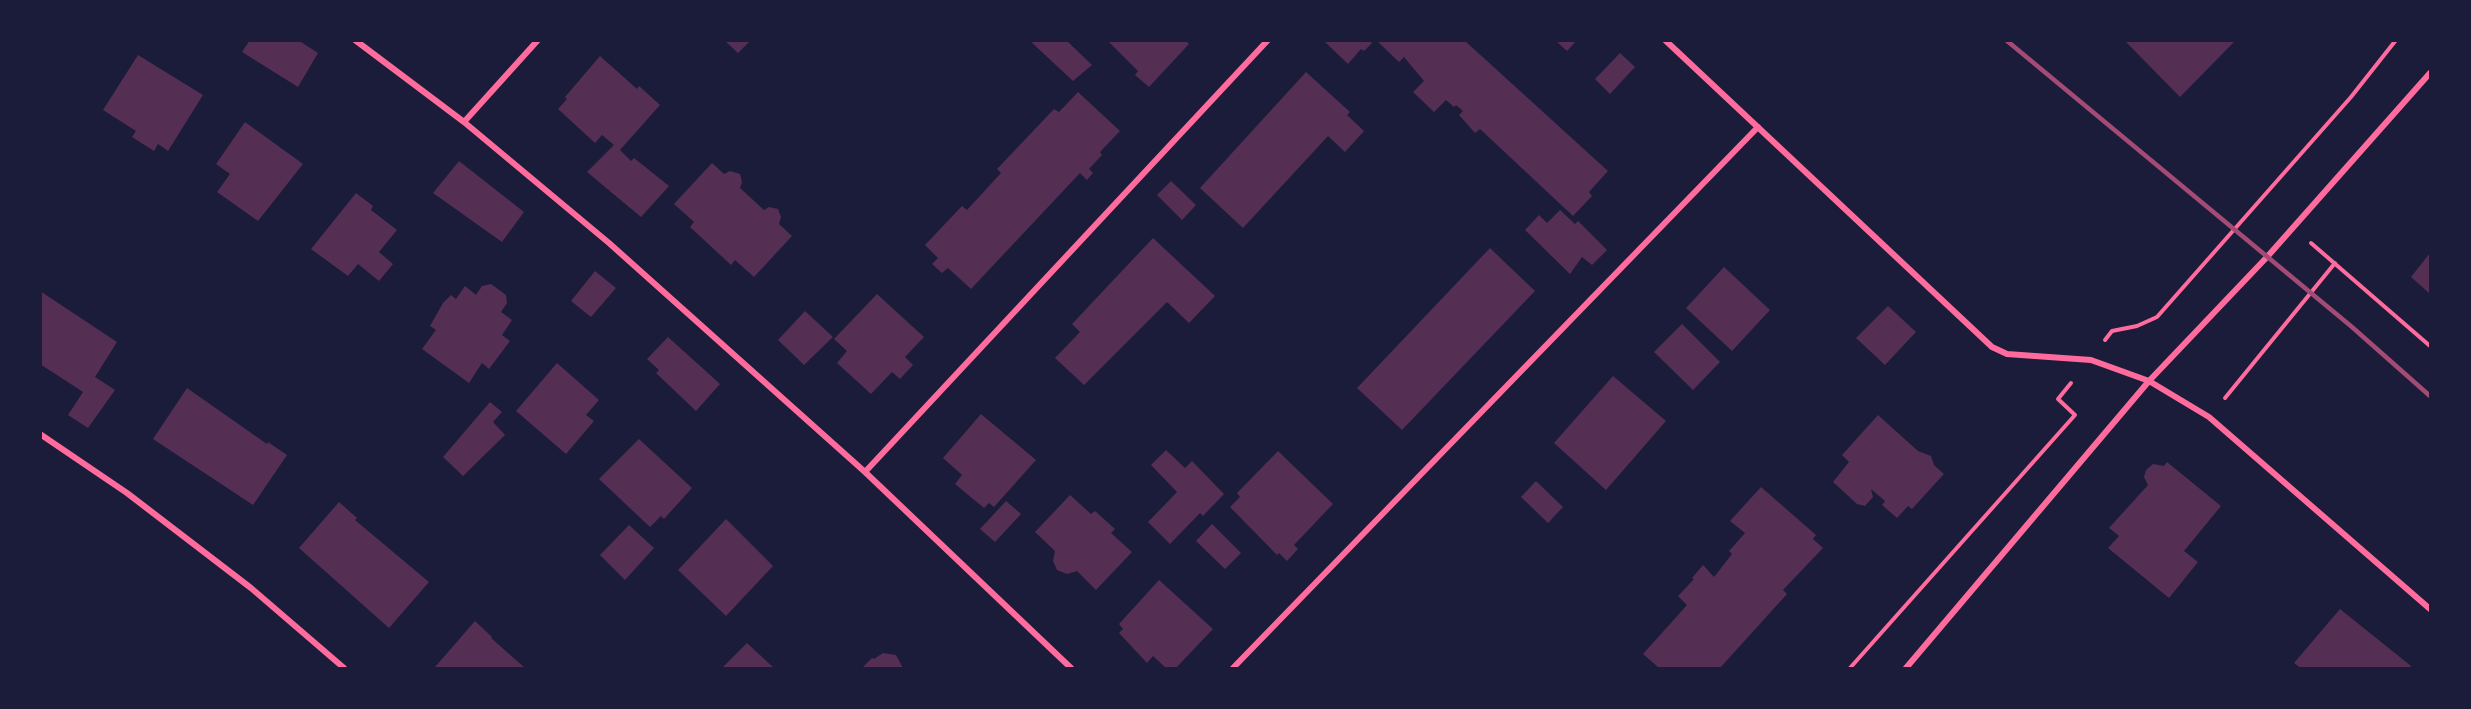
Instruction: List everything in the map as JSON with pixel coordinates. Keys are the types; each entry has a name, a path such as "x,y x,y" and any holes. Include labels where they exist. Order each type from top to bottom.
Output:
{"street":[{"path":"355,40 464,122 609,243 865,472 1071,669"},
{"path":"464,122 538,40"},
{"path":"865,472 1268,40"},
{"path":"1665,40 1992,347 2007,354 2091,360 2149,381 2209,417 2430,609"},
{"path":"1906,669 2149,381 2293,228 2430,73"},
{"path":"1233,669 1758,128"},
{"path":"40,434 128,493 242,580 344,669"}],"path":[{"path":"2157,317 2351,97 2396,40"},
{"path":"2293,228 2430,346"},
{"path":"2209,417 2335,263"},
{"path":"1850,669 2042,453"}],"building":[{"path":"250,40 298,40 318,53 298,87 242,52"},
{"path":"724,40 751,40 738,53"},
{"path":"1029,40 1066,40 1092,65 1073,81"},
{"path":"1107,40 1185,40 1189,44 1149,87 1135,75 1138,71"},
{"path":"1323,40 1369,40 1372,43 1364,51 1361,49 1348,64"},
{"path":"1376,40 1464,40 1608,171 1589,192 1592,196 1573,216 1480,129 1475,133 1459,115 1463,111 1456,105 1454,107 1446,100 1434,112 1413,92 1424,81 1404,57 1399,62"},
{"path":"1555,40 1577,40 1567,51"},
{"path":"2124,40 2236,40 2180,97"},
{"path":"1620,53 1635,67 1610,94 1595,79"},
{"path":"138,55 203,95 168,151 158,144 154,151 132,137 136,131 103,110"},
{"path":"600,56 637,89 639,86 660,105 620,150 631,161 634,158 669,186 641,217 587,172 614,145 602,135 595,143 558,109 567,99 565,97"},
{"path":"1306,72 1350,112 1347,115 1364,131 1345,152 1328,136 1243,228 1200,188"},
{"path":"1078,92 1120,131 1100,152 1102,155 1089,169 1093,173 1087,180 1080,173 971,289 948,268 942,273 932,264 938,258 925,245 962,206 967,210 1001,173 997,169 1054,109 1059,112"},
{"path":"245,122 303,164 258,221 217,192 230,174 216,164"},
{"path":"459,161 524,212 502,242 433,193"},
{"path":"712,163 724,174 730,171 740,174 742,182 740,188 764,210 769,207 778,209 781,217 779,224 792,236 754,277 735,260 731,265 690,227 694,222 674,204"},
{"path":"1171,181 1196,205 1182,220 1157,195"},
{"path":"356,193 373,206 371,210 397,230 379,252 393,264 379,281 358,264 348,276 311,249"},
{"path":"1560,210 1575,224 1578,221 1607,250 1592,265 1582,257 1570,274 1525,230 1539,215 1547,223"},
{"path":"1153,238 1215,296 1189,323 1167,302 1084,385 1055,358 1080,332 1072,324"},
{"path":"1490,248 1535,291 1402,430 1357,388"},
{"path":"2430,253 2430,294 2411,277"},
{"path":"1724,267 1770,310 1732,351 1686,308"},
{"path":"595,271 616,288 591,317 571,301"},
{"path":"491,284 506,295 507,303 501,312 512,320 502,335 510,341 489,369 482,363 469,383 422,349 436,330 430,326 443,303 451,295 456,299 465,286 476,295 482,286"},
{"path":"40,291 117,342 95,377 115,390 88,428 68,415 83,392 40,364"},
{"path":"877,294 924,337 905,357 913,365 900,379 892,372 871,394 837,363 847,351 834,339"},
{"path":"1888,306 1916,332 1885,365 1856,338"},
{"path":"805,311 833,337 804,365 778,340"},
{"path":"1682,324 1720,362 1693,390 1654,352"},
{"path":"668,337 720,384 696,411 656,373 659,370 647,359"},
{"path":"557,363 599,400 586,415 594,421 566,454 516,411"},
{"path":"1613,376 1666,421 1606,490 1554,443"},
{"path":"187,388 267,444 268,442 287,455 253,505 153,439"},
{"path":"490,402 502,412 493,422 505,435 463,476 443,457"},
{"path":"981,414 1036,460 994,507 989,503 984,508 955,484 962,475 943,458"},
{"path":"1878,415 1918,451 1931,456 1934,465 1944,474 1912,509 1908,506 1897,518 1882,505 1885,501 1871,489 1873,497 1865,506 1857,504 1833,482 1849,462 1842,455"},
{"path":"639,439 692,488 664,519 661,516 650,527 599,479"},
{"path":"1166,450 1185,468 1192,461 1224,494 1203,516 1200,513 1170,544 1148,522 1177,492 1151,465"},
{"path":"1278,451 1333,504 1294,545 1298,549 1287,561 1279,553 1277,555 1230,507 1240,497 1237,493"},
{"path":"2167,462 2221,506 2184,551 2198,562 2169,598 2108,548 2119,536 2109,528 2148,485 2144,477 2146,470 2153,464 2164,466"},
{"path":"1536,481 1563,507 1548,523 1521,497"},
{"path":"1761,487 1816,535 1813,539 1823,548 1783,590 1787,594 1720,668 1659,668 1643,654 1687,605 1678,596 1703,565 1714,577 1732,554 1729,551 1745,533 1730,521"},
{"path":"1070,495 1091,514 1095,511 1115,529 1111,533 1132,552 1096,590 1077,571 1067,574 1057,570 1053,561 1055,551 1035,532"},
{"path":"1006,501 1021,514 995,542 980,529"},
{"path":"339,502 357,518 355,520 429,582 389,628 299,548"},
{"path":"726,519 773,566 726,616 678,570"},
{"path":"1212,524 1241,553 1225,569 1196,541"},
{"path":"629,525 654,548 625,580 600,555"},
{"path":"1159,580 1213,629 1176,668 1166,668 1153,656 1147,663 1119,633 1123,629 1119,624"},
{"path":"2340,609 2411,666 2409,668 2301,668 2294,663"},
{"path":"475,621 491,638 525,668 435,667"},
{"path":"747,643 774,668 722,668"},
{"path":"883,653 896,655 903,668 862,668 872,658"}],"railway":[{"path":"2006,40 2352,327 2430,396"}]}
